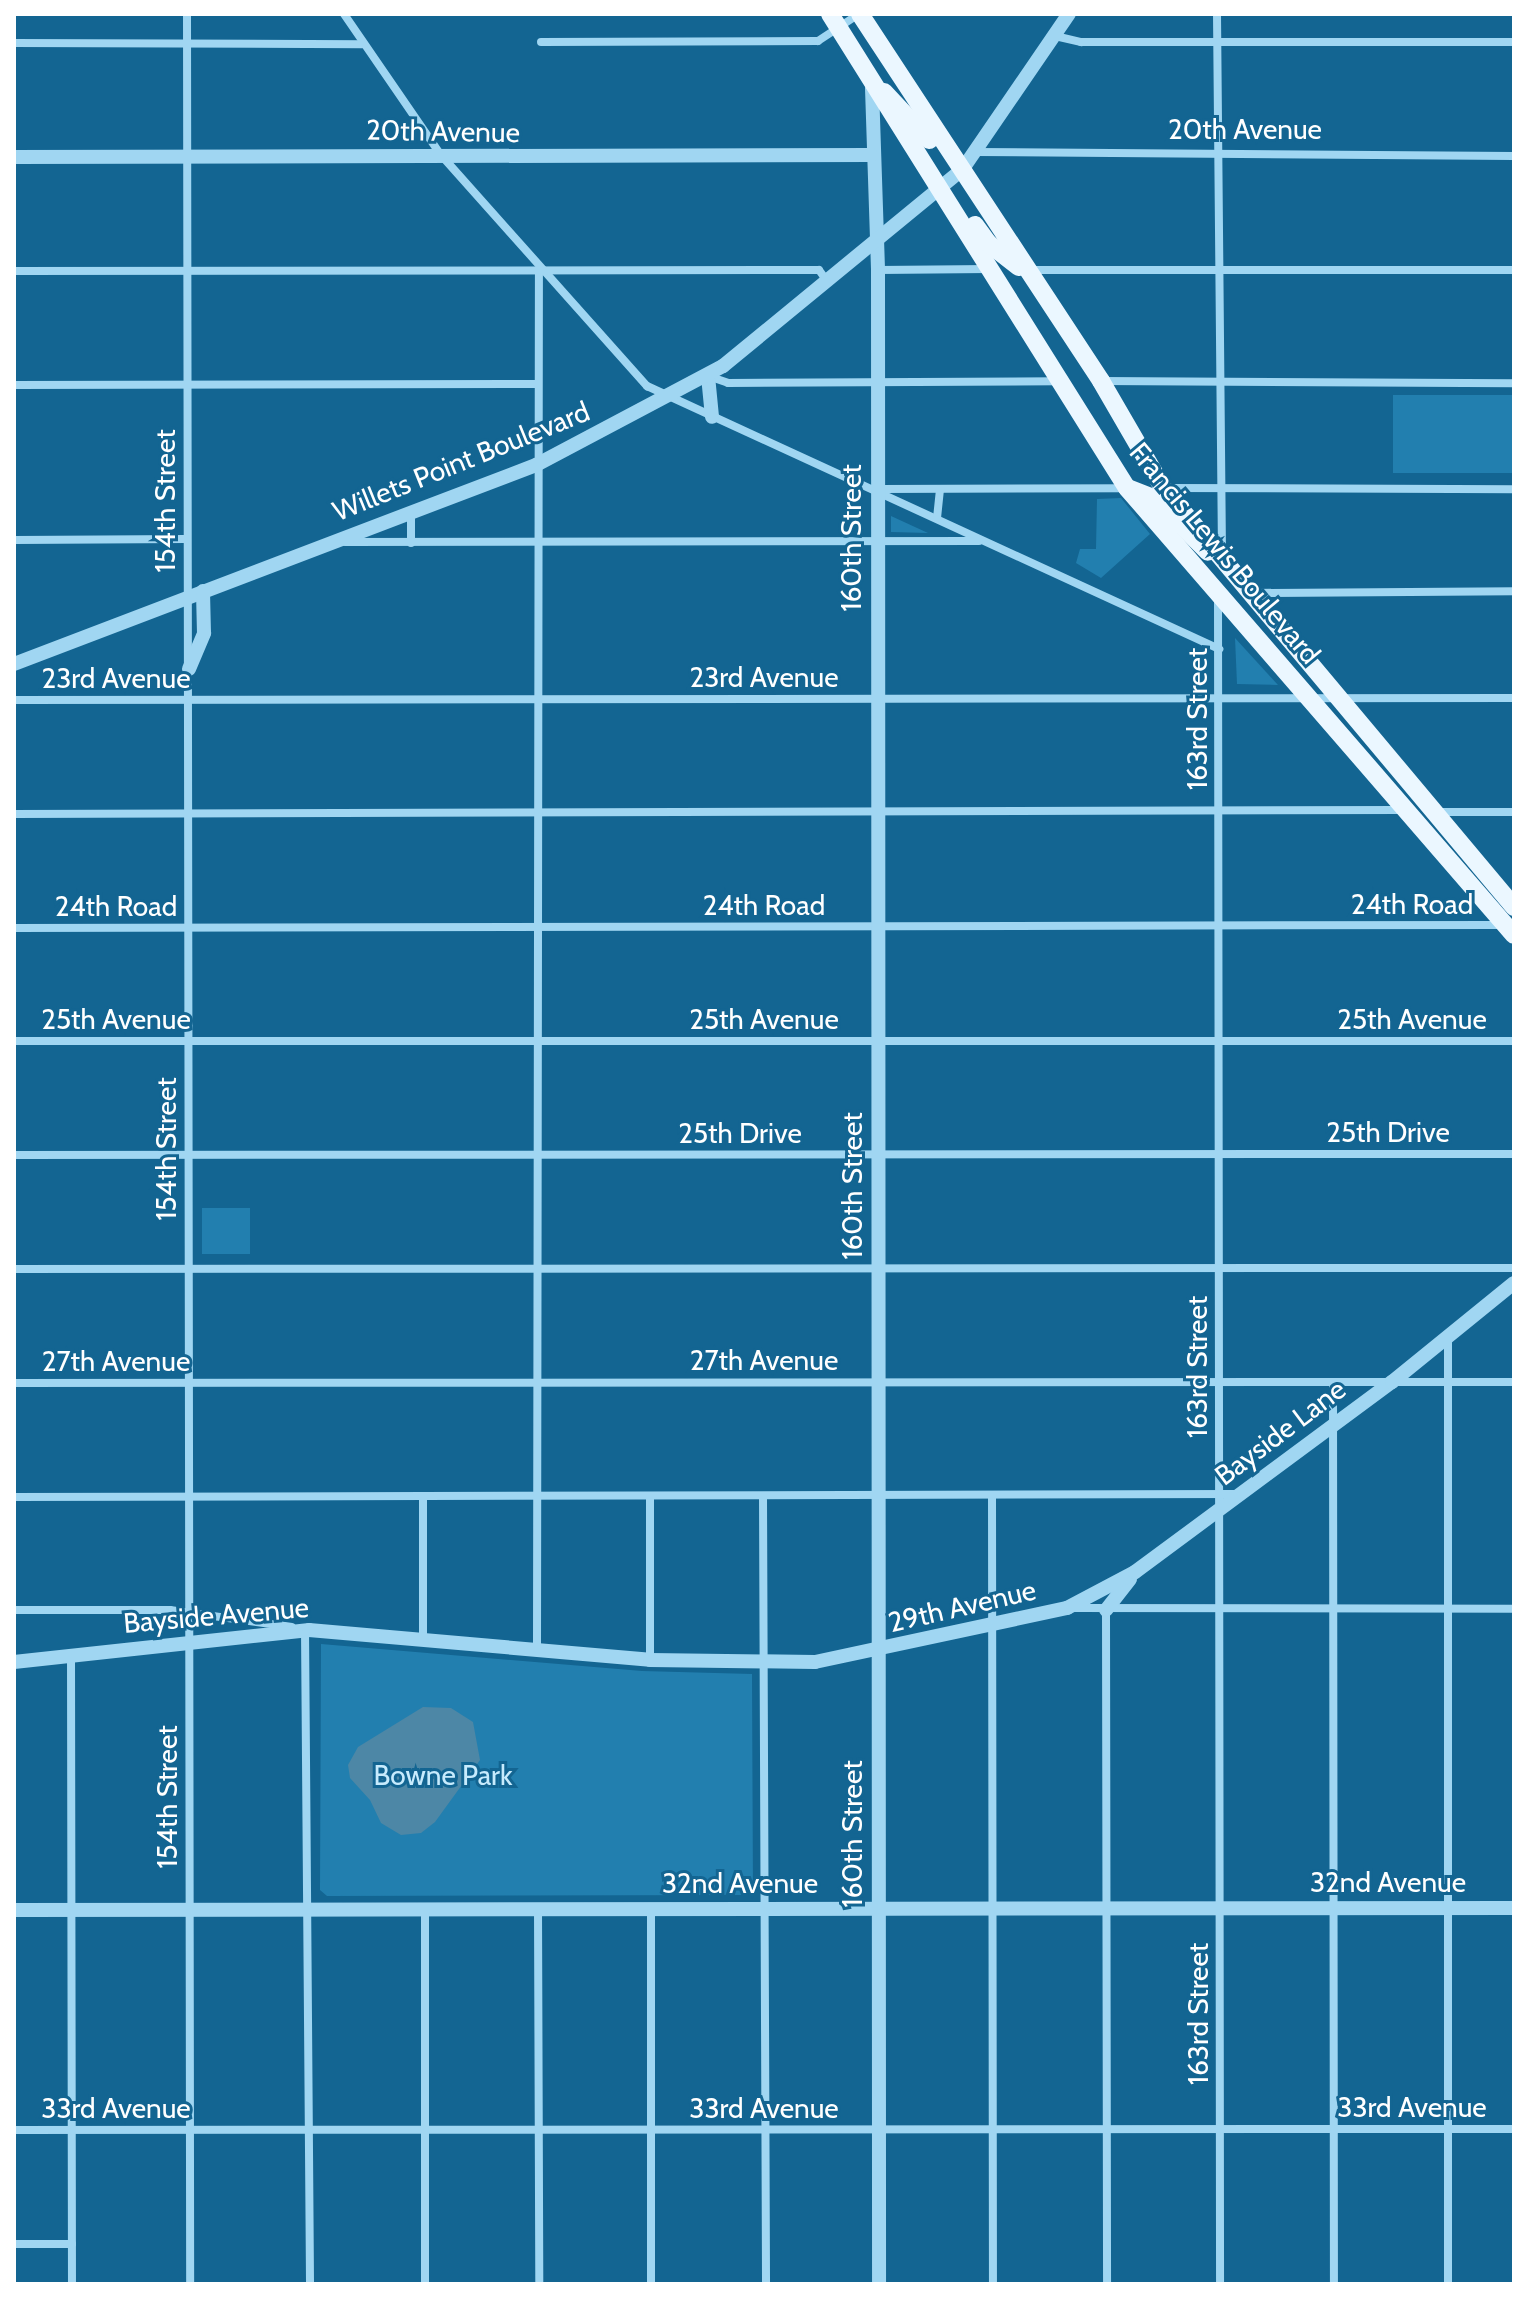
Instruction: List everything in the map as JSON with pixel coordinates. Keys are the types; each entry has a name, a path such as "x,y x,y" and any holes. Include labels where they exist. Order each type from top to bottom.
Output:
{"main road":[{"name":"Francis Lewis Boulevard","path":"848,18 870,82 941,189 1127,488 1404,810 1511,929"},
{"name":"Francis Lewis Boulevard","path":"848,18 962,170 1024,270 1101,381 1163,488 1252,593 1334,698 1514,907"},
{"path":"870,82 918,124 944,163 962,170"},
{"path":"941,189 957,197 988,243 1024,270"},
{"path":"1127,488 1151,496 1203,550 1222,557"}],"street":[{"name":"154th Street","path":"187,14 190,2284"},
{"path":"344,14 441,155 539,270 647,386 877,489 1219,649"},
{"name":"Willets Point Boulevard","path":"14,664 536,465 708,376 962,170 1069,14"},
{"path":"1217,14 1222,557"},
{"path":"541,42 818,41 848,18"},
{"path":"1055,36 1081,42 1514,42"},
{"path":"14,43 362,44"},
{"name":"160th Street","path":"870,82 878,270 879,2284"},
{"name":"20th Avenue","path":"976,152 1514,156"},
{"name":"20th Avenue","path":"14,157 871,155"},
{"path":"878,270 989,269"},
{"path":"537,1650 536,384 539,270"},
{"path":"14,271 819,270 827,281"},
{"path":"1024,270 1514,270"},
{"path":"712,417 708,376 728,383 1061,381"},
{"path":"1101,381 1514,383"},
{"path":"14,385 536,384"},
{"path":"877,489 1514,489"},
{"path":"937,518 940,489"},
{"path":"411,512 411,543"},
{"path":"14,540 186,539"},
{"path":"332,542 985,541"},
{"path":"189,669 204,633 203,591"},
{"path":"1252,593 1514,591"},
{"name":"163rd Street","path":"1218,593 1220,2284"},
{"name":"23rd Avenue","path":"14,700 1514,698"},
{"path":"14,814 1219,813 1404,810"},
{"path":"1434,812 1514,812"},
{"name":"24th Road","path":"14,928 1219,926 1511,929"},
{"name":"25th Avenue","path":"14,1041 1514,1041"},
{"name":"25th Drive","path":"14,1155 1514,1154"},
{"path":"14,1269 1514,1268"},
{"name":"Bayside Lane","path":"1067,1608 1135,1572 1392,1382 1514,1283"},
{"path":"1448,1338 1448,2284"},
{"path":"1333,1382 1334,2284"},
{"name":"27th Avenue","path":"14,1383 1514,1382"},
{"path":"14,1497 1241,1494"},
{"path":"992,1495 993,2284"},
{"path":"423,1496 423,1640"},
{"path":"650,1496 650,1660"},
{"path":"763,1496 766,2284"},
{"path":"1107,2284 1106,1610 1135,1572"},
{"name":"29th Avenue","path":"423,1640 650,1660 764,1663 877,1652 1067,1608 1514,1609"},
{"path":"14,1610 189,1613 309,1630 310,2284"},
{"name":"Bayside Avenue","path":"14,1662 309,1630 423,1640"},
{"path":"71,1655 72,2284"},
{"name":"32nd Avenue","path":"14,1910 1514,1908"},
{"path":"425,1909 425,2284"},
{"path":"538,1909 539,2284"},
{"path":"651,1909 651,2284"},
{"name":"33rd Avenue","path":"14,2130 1514,2129"},
{"path":"14,2244 72,2244"}],"green space":[{"path":"1393,395 1514,395 1514,473 1393,473"},
{"path":"1121,498 1150,534 1101,578 1076,563 1080,549 1096,549 1097,499"},
{"path":"891,516 928,533 891,532"},
{"path":"1235,638 1278,685 1237,684"},
{"path":"202,1208 250,1208 250,1254 202,1254"},
{"name":"Bowne Park","path":"321,1644 642,1671 752,1674 753,1895 327,1896 320,1890"}],"shaded area":[{"path":"423,1707 451,1708 473,1722 480,1760 435,1822 421,1833 401,1835 381,1823 370,1800 350,1778 348,1765 358,1747"}]}
